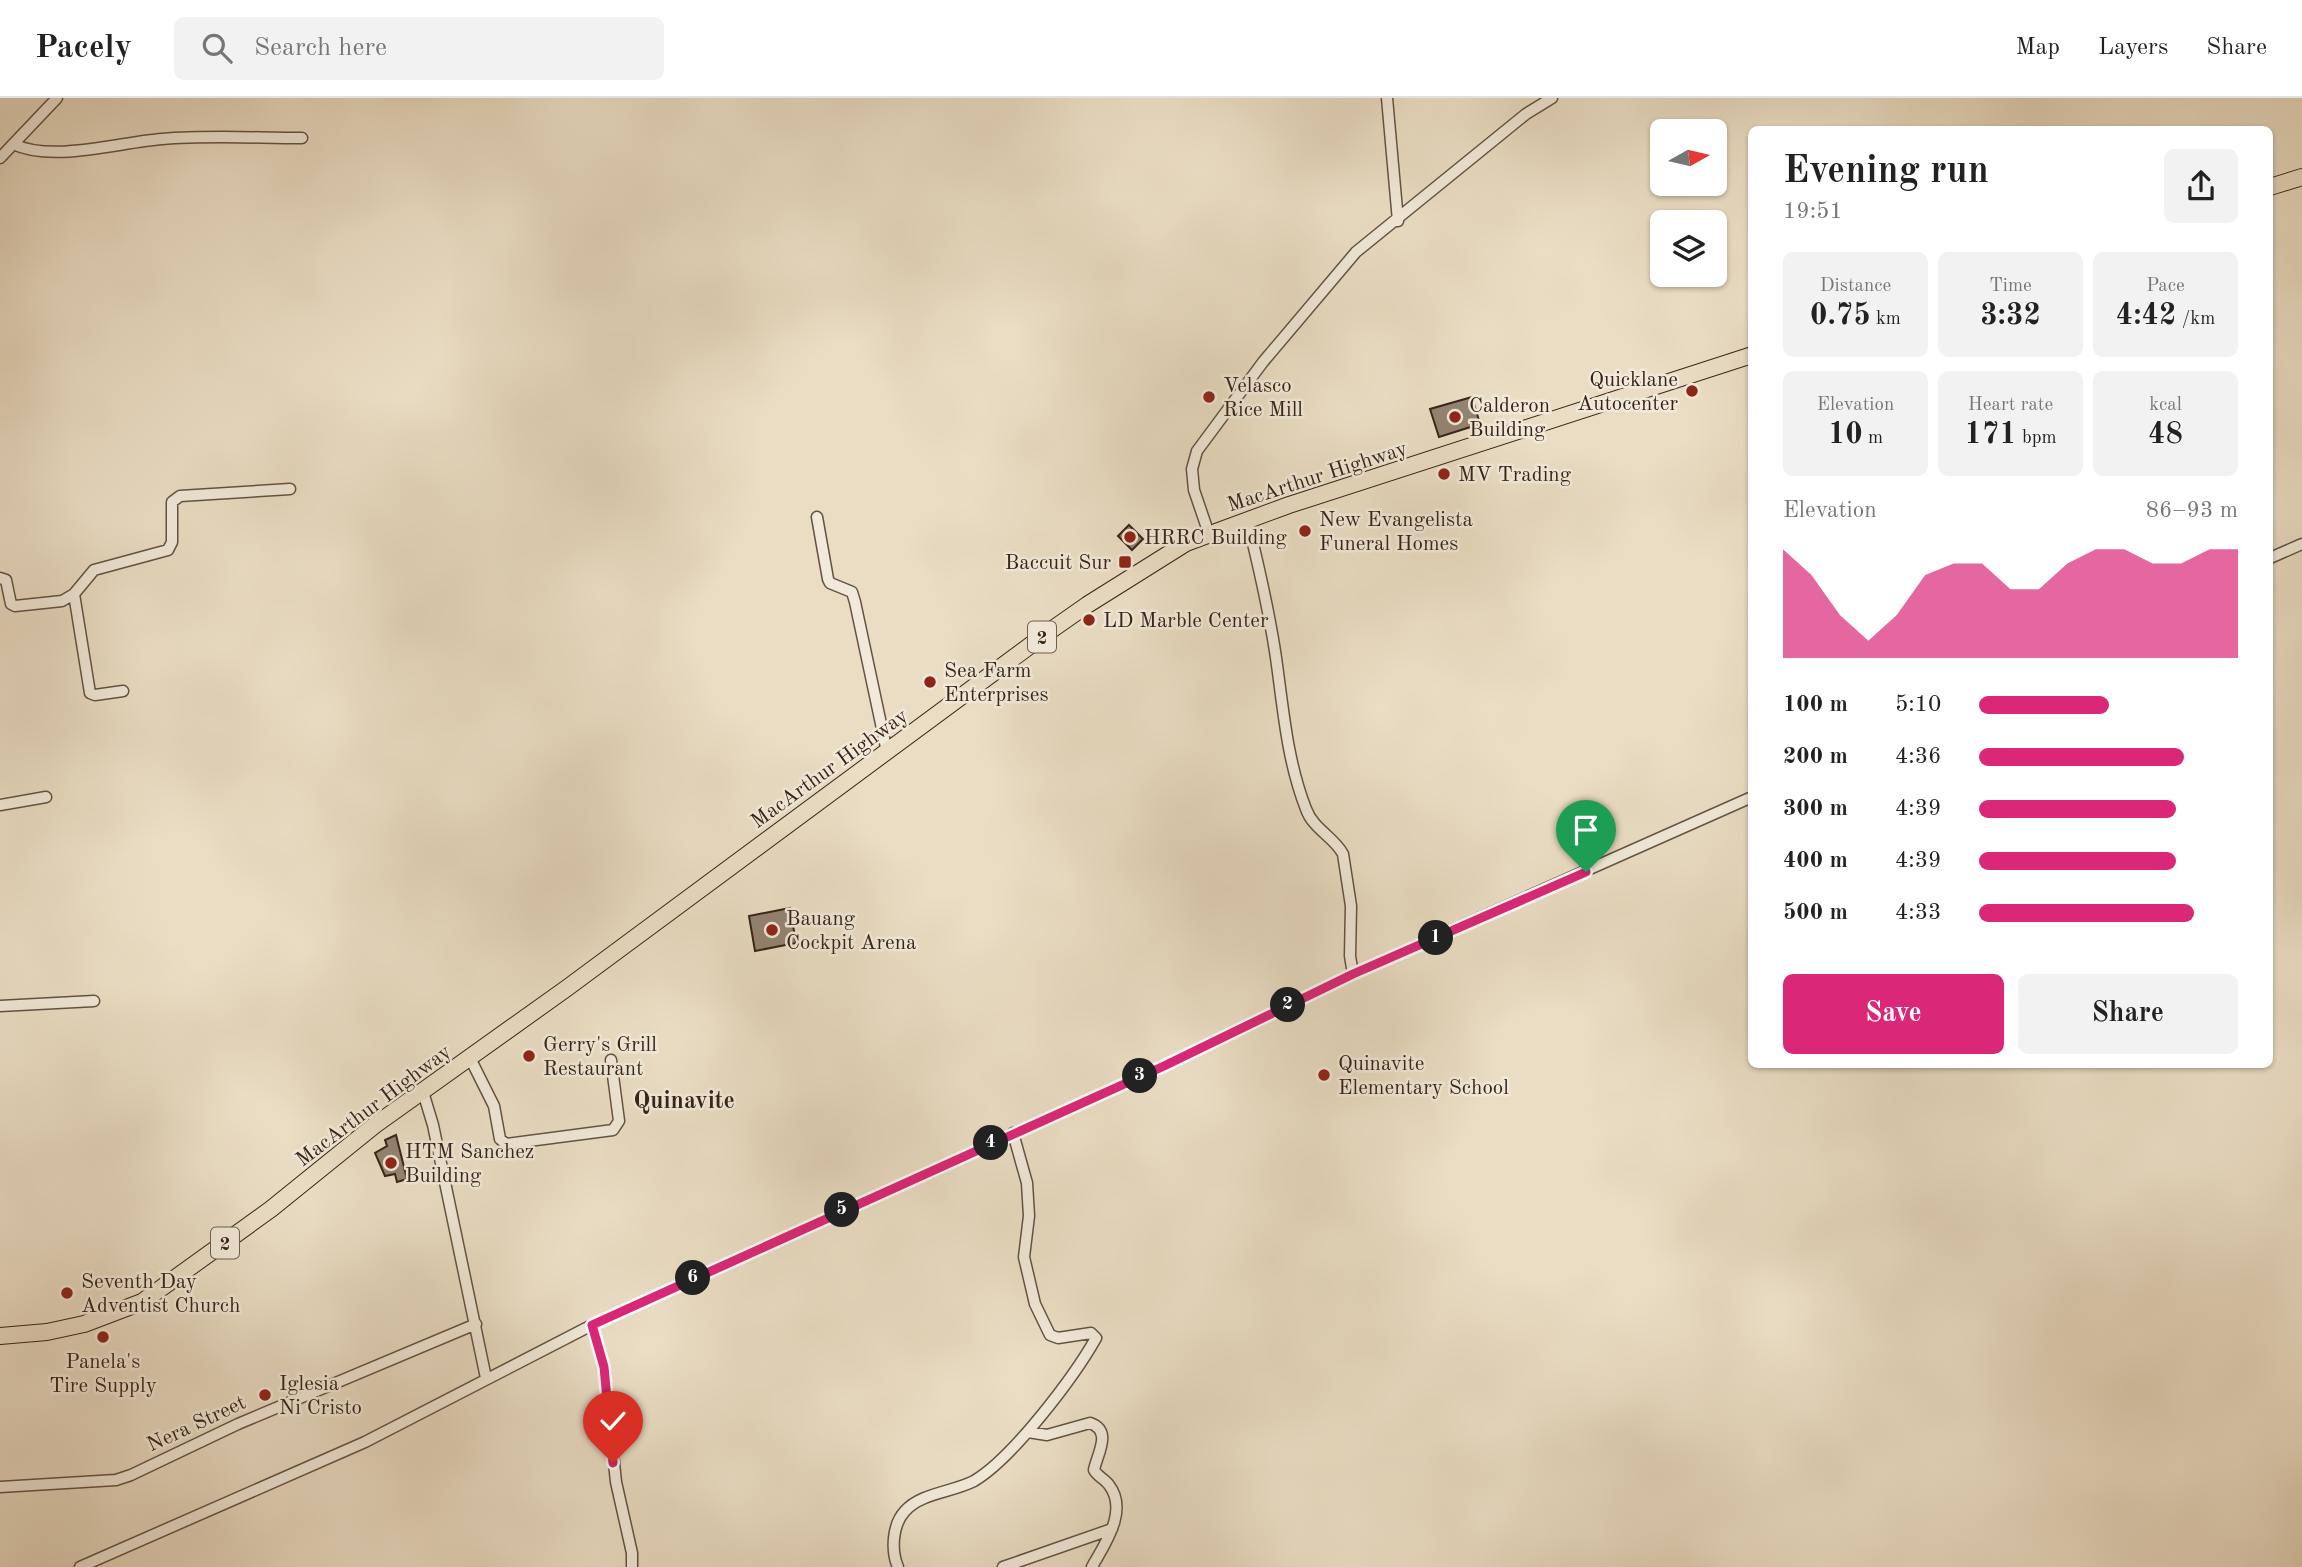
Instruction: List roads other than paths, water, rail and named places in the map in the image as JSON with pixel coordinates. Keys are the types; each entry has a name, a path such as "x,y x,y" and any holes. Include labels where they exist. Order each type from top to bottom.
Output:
{"highway":[{"path":"2273,186 2302,177"},
{"name":"MacArthur Highway","path":"0,1336 47,1332 84,1324 142,1302 271,1209 375,1125 1087,605 1180,546 1247,519 1748,356"}],"street":[{"path":"0,158 57,98"},
{"path":"1387,98 1398,221"},
{"path":"1209,534 1194,490 1192,469 1197,451 1263,362 1356,253 1526,114 1552,98"},
{"path":"13,145 30,150 65,151 185,138 302,138"},
{"path":"0,578 6,580 10,604 15,606 62,601 74,594 94,570 167,550 172,542 172,502 180,496 290,489"},
{"path":"817,517 828,579 830,583 852,592 855,601 887,752"},
{"path":"1247,519 1269,617 1288,750 1307,811 1316,827 1343,855 1350,906 1350,956 1353,974"},
{"path":"2273,557 2302,544"},
{"path":"74,594 90,693 95,695 123,691"},
{"path":"0,806 46,797"},
{"path":"80,1567 365,1442 592,1325 1164,1066 1353,974 1748,799"},
{"path":"0,1006 94,1001"},
{"path":"470,1058 494,1106 500,1139 506,1144 613,1130 619,1121 611,1060"},
{"path":"423,1092 433,1125 486,1378"},
{"path":"898,1567 894,1539 897,1524 905,1510 982,1475 1028,1432 1096,1336 1091,1333 1058,1338 1050,1335 1035,1304 1024,1257 1029,1216 1027,1183 1013,1133"},
{"name":"Nera Street","path":"0,1487 116,1480 131,1475 238,1424 476,1324"},
{"path":"592,1325 604,1367 613,1463 632,1553 632,1567"},
{"path":"1028,1432 1047,1435 1090,1423 1097,1425 1103,1440 1094,1470 1110,1486 1116,1517 1092,1567"},
{"path":"1003,1567 1112,1529"}],"place":[{"name":"Quicklane Autocenter","path":"1692,391"},
{"name":"Velasco Rice Mill","path":"1209,397"},
{"name":"Calderon Building","path":"1455,417"},
{"name":"MV Trading","path":"1444,474"},
{"name":"New Evangelista Funeral Homes","path":"1305,531"},
{"name":"HRRC Building","path":"1130,537"},
{"name":"Baccuit Sur","path":"1125,562"},
{"name":"LD Marble Center","path":"1089,620"},
{"name":"Sea Farm Enterprises","path":"930,682"},
{"name":"Bauang Cockpit Arena","path":"772,930"},
{"name":"Gerry's Grill Restaurant","path":"529,1056"},
{"name":"Quinavite Elementary School","path":"1324,1075"},
{"name":"HTM Sanchez Building","path":"391,1163"},
{"name":"Seventh Day Adventist Church","path":"67,1293"},
{"name":"Panela's Tire Supply","path":"103,1337"},
{"name":"Iglesia Ni Cristo","path":"265,1395"}],"district":[{"name":"Quinavite","path":"684,1100"}]}
